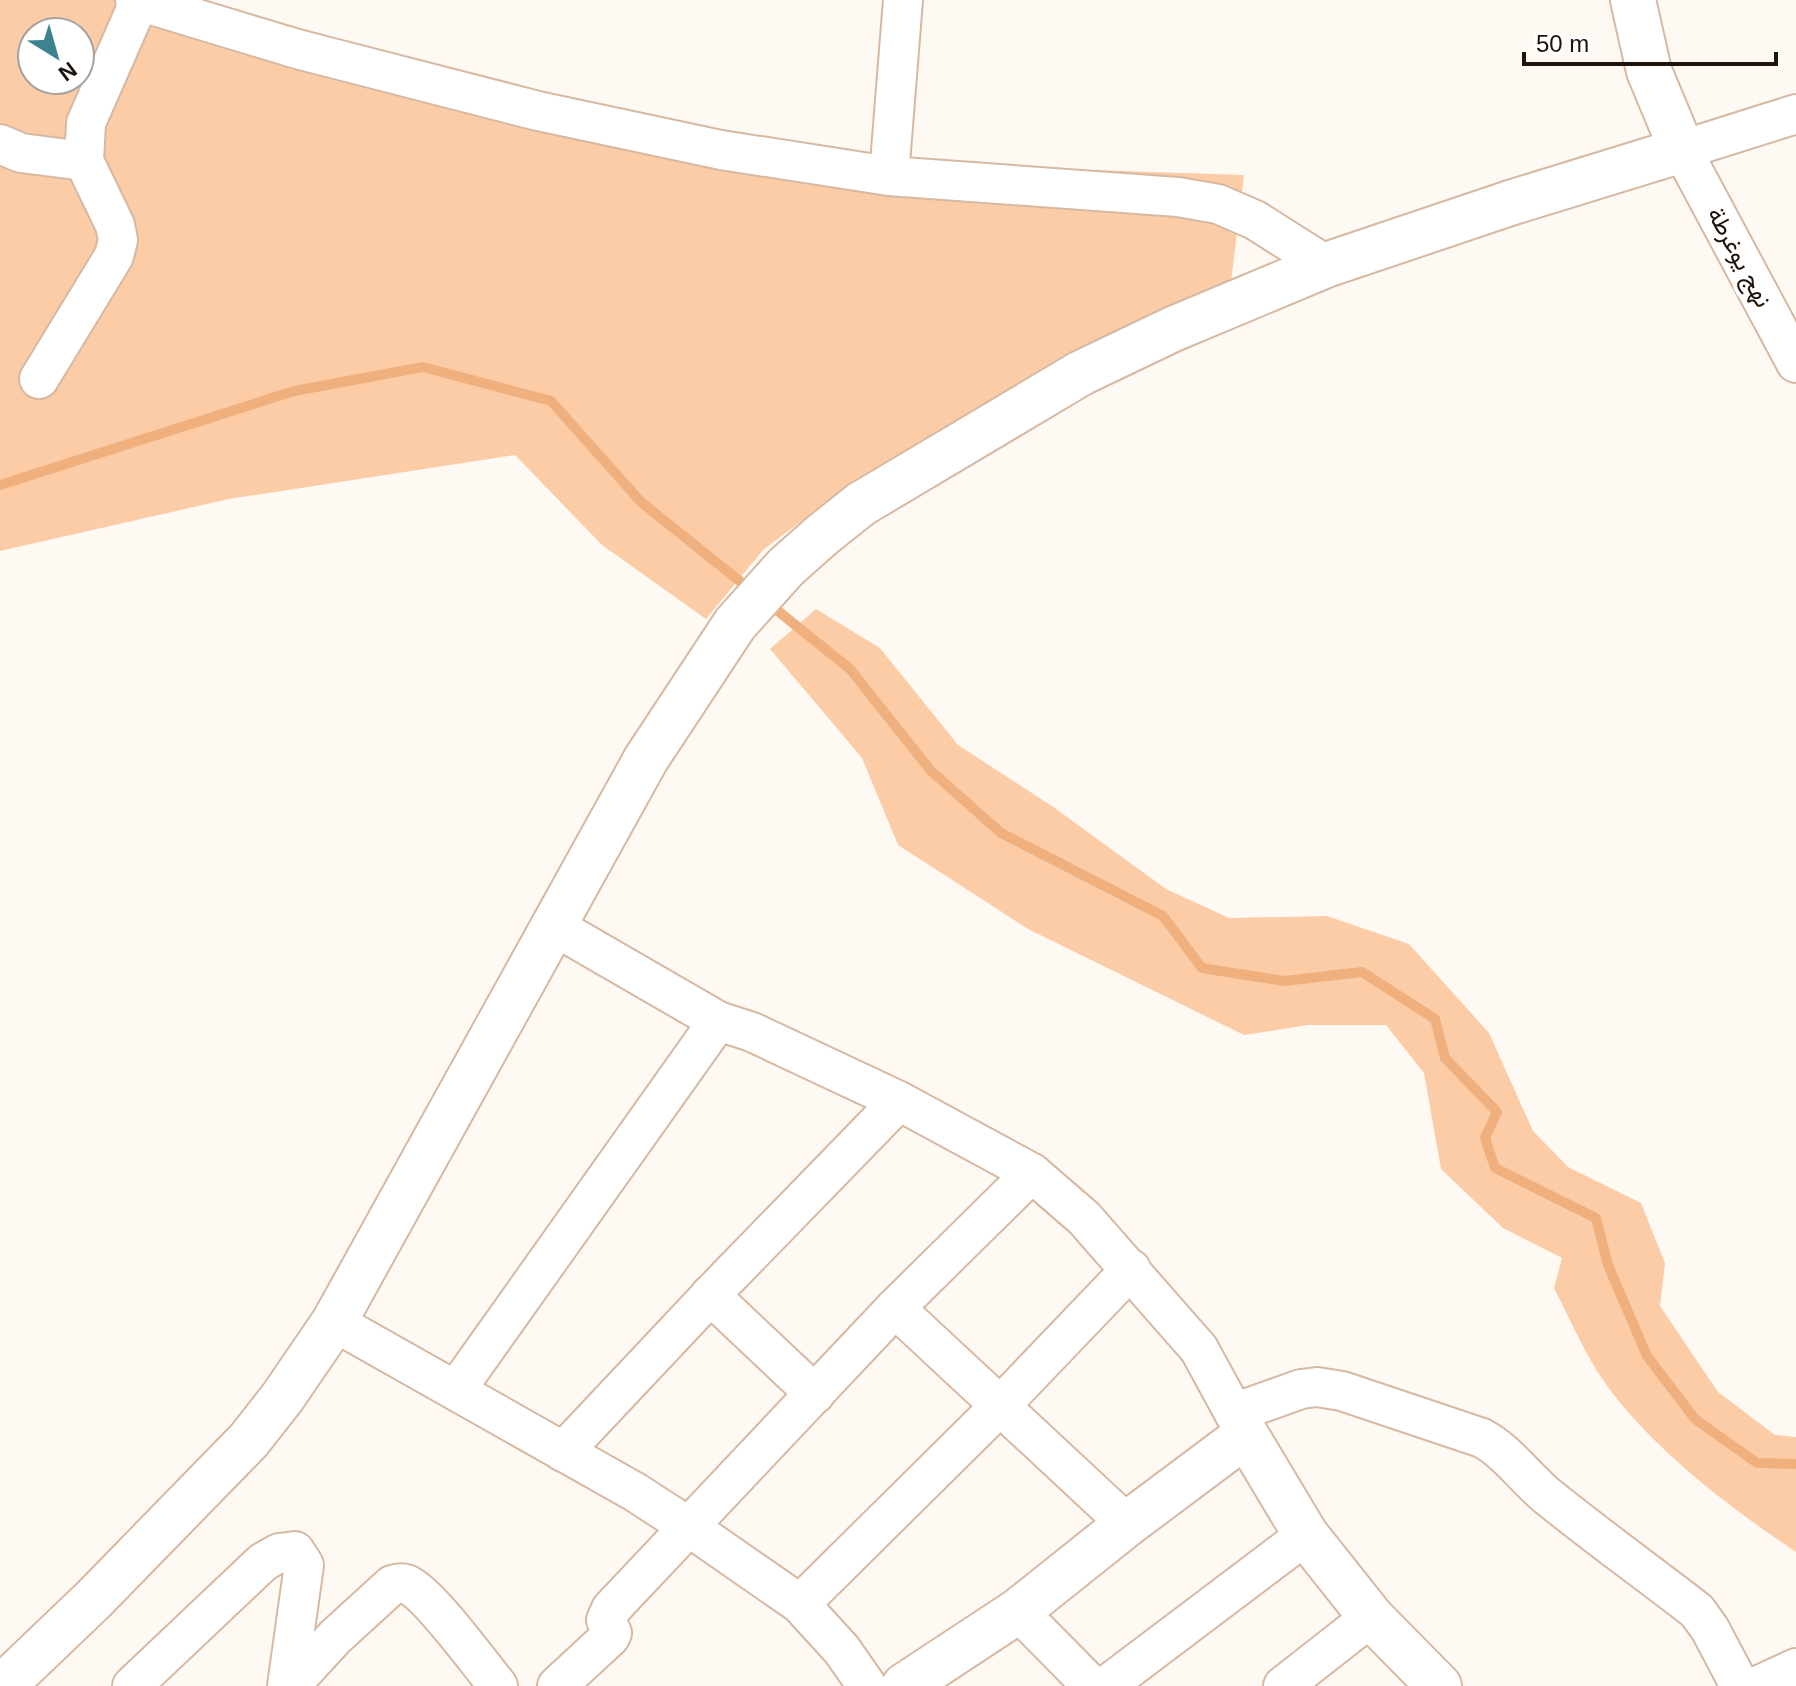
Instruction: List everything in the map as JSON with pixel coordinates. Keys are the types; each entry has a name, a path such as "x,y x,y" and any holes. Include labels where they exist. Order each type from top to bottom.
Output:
{"street":[{"path":"889,176 903,0"},
{"path":"1633,0 1649,71 1682,150"},
{"path":"39,379 114,256 118,240 115,225 84,161 86,123 137,1 297,49 538,111 721,150 889,176 1178,197 1218,204 1255,220 1326,265"},
{"path":"3,1686 94,1599 249,1440 282,1398 334,1322 646,759 735,624 786,567 861,504 1081,373 1173,329 1326,265 1510,203 1796,114"},
{"path":"0,144 21,153 84,161"},
{"name":"نهج يوغرطة","path":"1682,150 1796,363"},
{"path":"552,925 718,1021 752,1032 899,1101 1032,1173 1084,1218 1199,1349 1306,1535 1371,1617 1439,1686"},
{"path":"456,1390 718,1021"},
{"path":"563,1452 899,1101"},
{"path":"557,1686 610,1637 607,1616 689,1527 895,1308 1032,1173"},
{"path":"800,1604 999,1407 1131,1269"},
{"path":"710,1295 815,1394"},
{"path":"895,1308 1127,1524"},
{"path":"334,1322 635,1492 689,1527 800,1604 842,1650 867,1686"},
{"path":"904,1686 1018,1611 1127,1524 1240,1424 1301,1389 1317,1387 1342,1391 1482,1438 1497,1446 1547,1496 1697,1611 1740,1686"},
{"path":"1106,1686 1306,1535"},
{"path":"132,1686 263,1562 279,1553 295,1551 304,1565 288,1686"},
{"path":"288,1686 335,1637 392,1585 400,1583 412,1586 434,1608 498,1686"},
{"path":"1018,1611 1092,1686"},
{"path":"1283,1686 1371,1617"},
{"path":"1757,1686 1796,1668"}],"shaded area":[{"path":"0,0 200,0 567,102 784,149 910,164 1244,175 1231,282 1034,380 832,498 763,550 706,619 602,545 515,455 229,499 0,551"},
{"path":"816,609 880,648 958,745 1052,806 1166,889 1229,918 1327,916 1409,944 1489,1033 1533,1131 1568,1167 1641,1203 1665,1263 1660,1306 1718,1392 1775,1435 1796,1437 1796,1552 1715,1493 1661,1447 1615,1397 1591,1361 1554,1288 1562,1258 1503,1228 1441,1169 1424,1073 1386,1025 1308,1025 1244,1035 1028,929 898,845 862,758 770,649"}],"waterway":[{"path":"0,485 294,391 423,367 551,401 641,502 752,591"},
{"path":"768,603 850,669 931,771 1001,833 1163,916 1202,968 1284,981 1362,972 1435,1019 1445,1058 1497,1112 1485,1138 1495,1168 1596,1218 1608,1265 1647,1356 1695,1419 1757,1463 1796,1464"}]}
